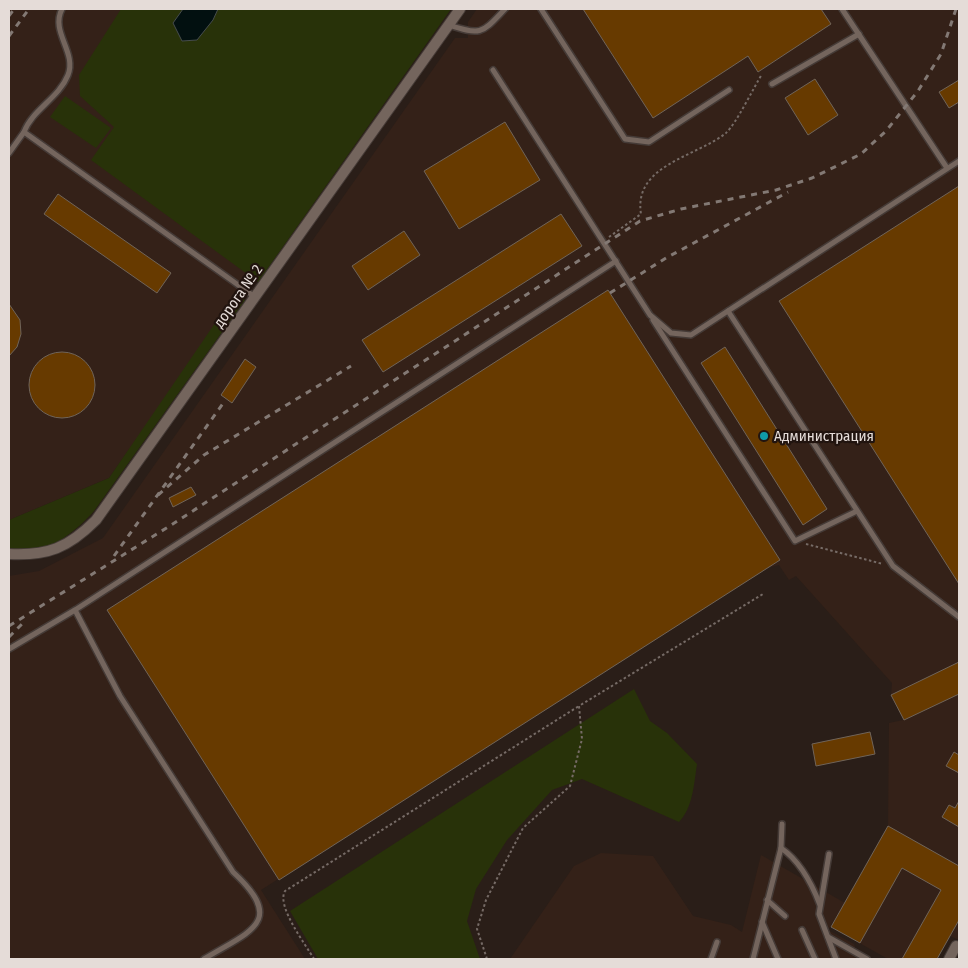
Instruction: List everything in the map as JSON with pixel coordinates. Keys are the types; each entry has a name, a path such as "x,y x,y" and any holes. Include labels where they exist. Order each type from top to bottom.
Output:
{"street":[{"name":"дорога № 2","path":"9,554 49,552 80,536 96,520 460,9"},
{"path":"949,959 958,947"}],"lane":[{"path":"9,153 24,132 27,124 54,96 69,75 69,58 58,25 62,9"},
{"path":"448,25 476,32 486,30 505,9"},
{"path":"541,9 625,139 649,142 729,90"},
{"path":"842,9 948,168"},
{"path":"772,84 859,34"},
{"path":"492,70 795,542 857,511"},
{"path":"24,132 255,297"},
{"path":"650,315 671,332 690,335 959,161"},
{"path":"9,649 75,610 616,261"},
{"path":"728,311 893,566 959,617"},
{"path":"75,610 120,696 233,872 252,890 258,902 261,913 256,926 204,959"},
{"path":"753,959 781,848 782,824"},
{"path":"781,848 792,855 814,890 820,906"},
{"path":"829,854 819,914 836,959"},
{"path":"767,900 785,916"},
{"path":"762,922 778,959"},
{"path":"802,930 815,959"},
{"path":"828,937 867,959"},
{"path":"711,959 717,942"}],"path":[{"path":"603,241 641,214 639,202 653,174 727,132 762,74"},
{"path":"795,542 893,566"},
{"path":"314,959 283,906 282,895 284,891 579,706 763,594"},
{"path":"487,959 477,929 486,900 523,828 570,786 582,739 579,706"}],"shaded area":[{"path":"9,9 130,9 307,195 109,478 9,520"},
{"path":"183,9 218,9 213,20 197,40 182,41 173,23"},
{"path":"477,9 959,9 959,940 950,936 937,959 888,959 831,927 841,909 828,930 854,944 859,959 510,959 574,866 601,853 653,856 693,916 731,925 742,932 761,855 845,903 888,826 889,723 903,720 891,695 892,683 796,576 789,580 779,565 767,568 261,890 305,959 9,959 9,576 39,571 103,538 455,38 468,38 468,22"}],"green space":[{"path":"121,9 183,9 173,23 182,41 197,40 213,20 218,9 451,9 258,282 91,160 114,127 80,96 79,75"},
{"path":"65,96 111,128 96,148 50,117"},
{"path":"235,294 245,300 94,511 76,529 46,547 34,550 9,548 9,520 109,478"},
{"path":"634,689 650,721 667,733 697,764 690,803 679,822 582,779 552,790 507,840 476,889 467,921 480,959 318,959 290,911"}],"building":[{"path":"583,9 821,9 831,24 758,72 748,56 653,118"},
{"path":"815,79 838,115 808,135 785,98"},
{"path":"959,80 959,102 949,108 939,92"},
{"path":"505,122 540,180 459,229 424,171"},
{"path":"959,186 959,584 779,301"},
{"path":"58,194 171,273 157,293 44,214"},
{"path":"561,214 582,246 383,372 362,340"},
{"path":"404,231 420,255 368,290 352,266"},
{"path":"608,290 780,560 279,880 107,610"},
{"path":"9,304 20,320 21,334 17,347 9,356"},
{"name":"Администрация","path":"725,347 827,509 803,525 701,363"},
{"path":"62,352 75,355 85,362 92,372 95,385 92,398 85,408 75,415 62,418 49,415 39,408 32,398 29,385 32,372 39,362 49,355"},
{"path":"245,359 256,367 232,403 221,395"},
{"path":"191,487 196,495 173,507 169,498"},
{"path":"959,662 959,694 904,720 891,695"},
{"path":"870,732 875,754 816,766 812,744"},
{"path":"954,752 959,755 959,773 946,766"},
{"path":"959,801 959,827 942,817 949,805 955,808"},
{"path":"888,826 959,866 959,920 937,959 902,959 941,890 902,868 860,943 831,927"}],"railway":[{"path":"9,16 14,9"},
{"path":"9,36 29,9"},
{"path":"9,626 168,527 640,221 681,209 776,190 812,178 861,154 886,131 918,91 941,54 956,9"},
{"path":"610,293 666,258 788,192"},
{"path":"158,495 204,455 351,366"},
{"path":"114,556 224,402"},
{"path":"9,637 25,621"}],"place":[{"name":"Администрация","path":"764,436"}]}
